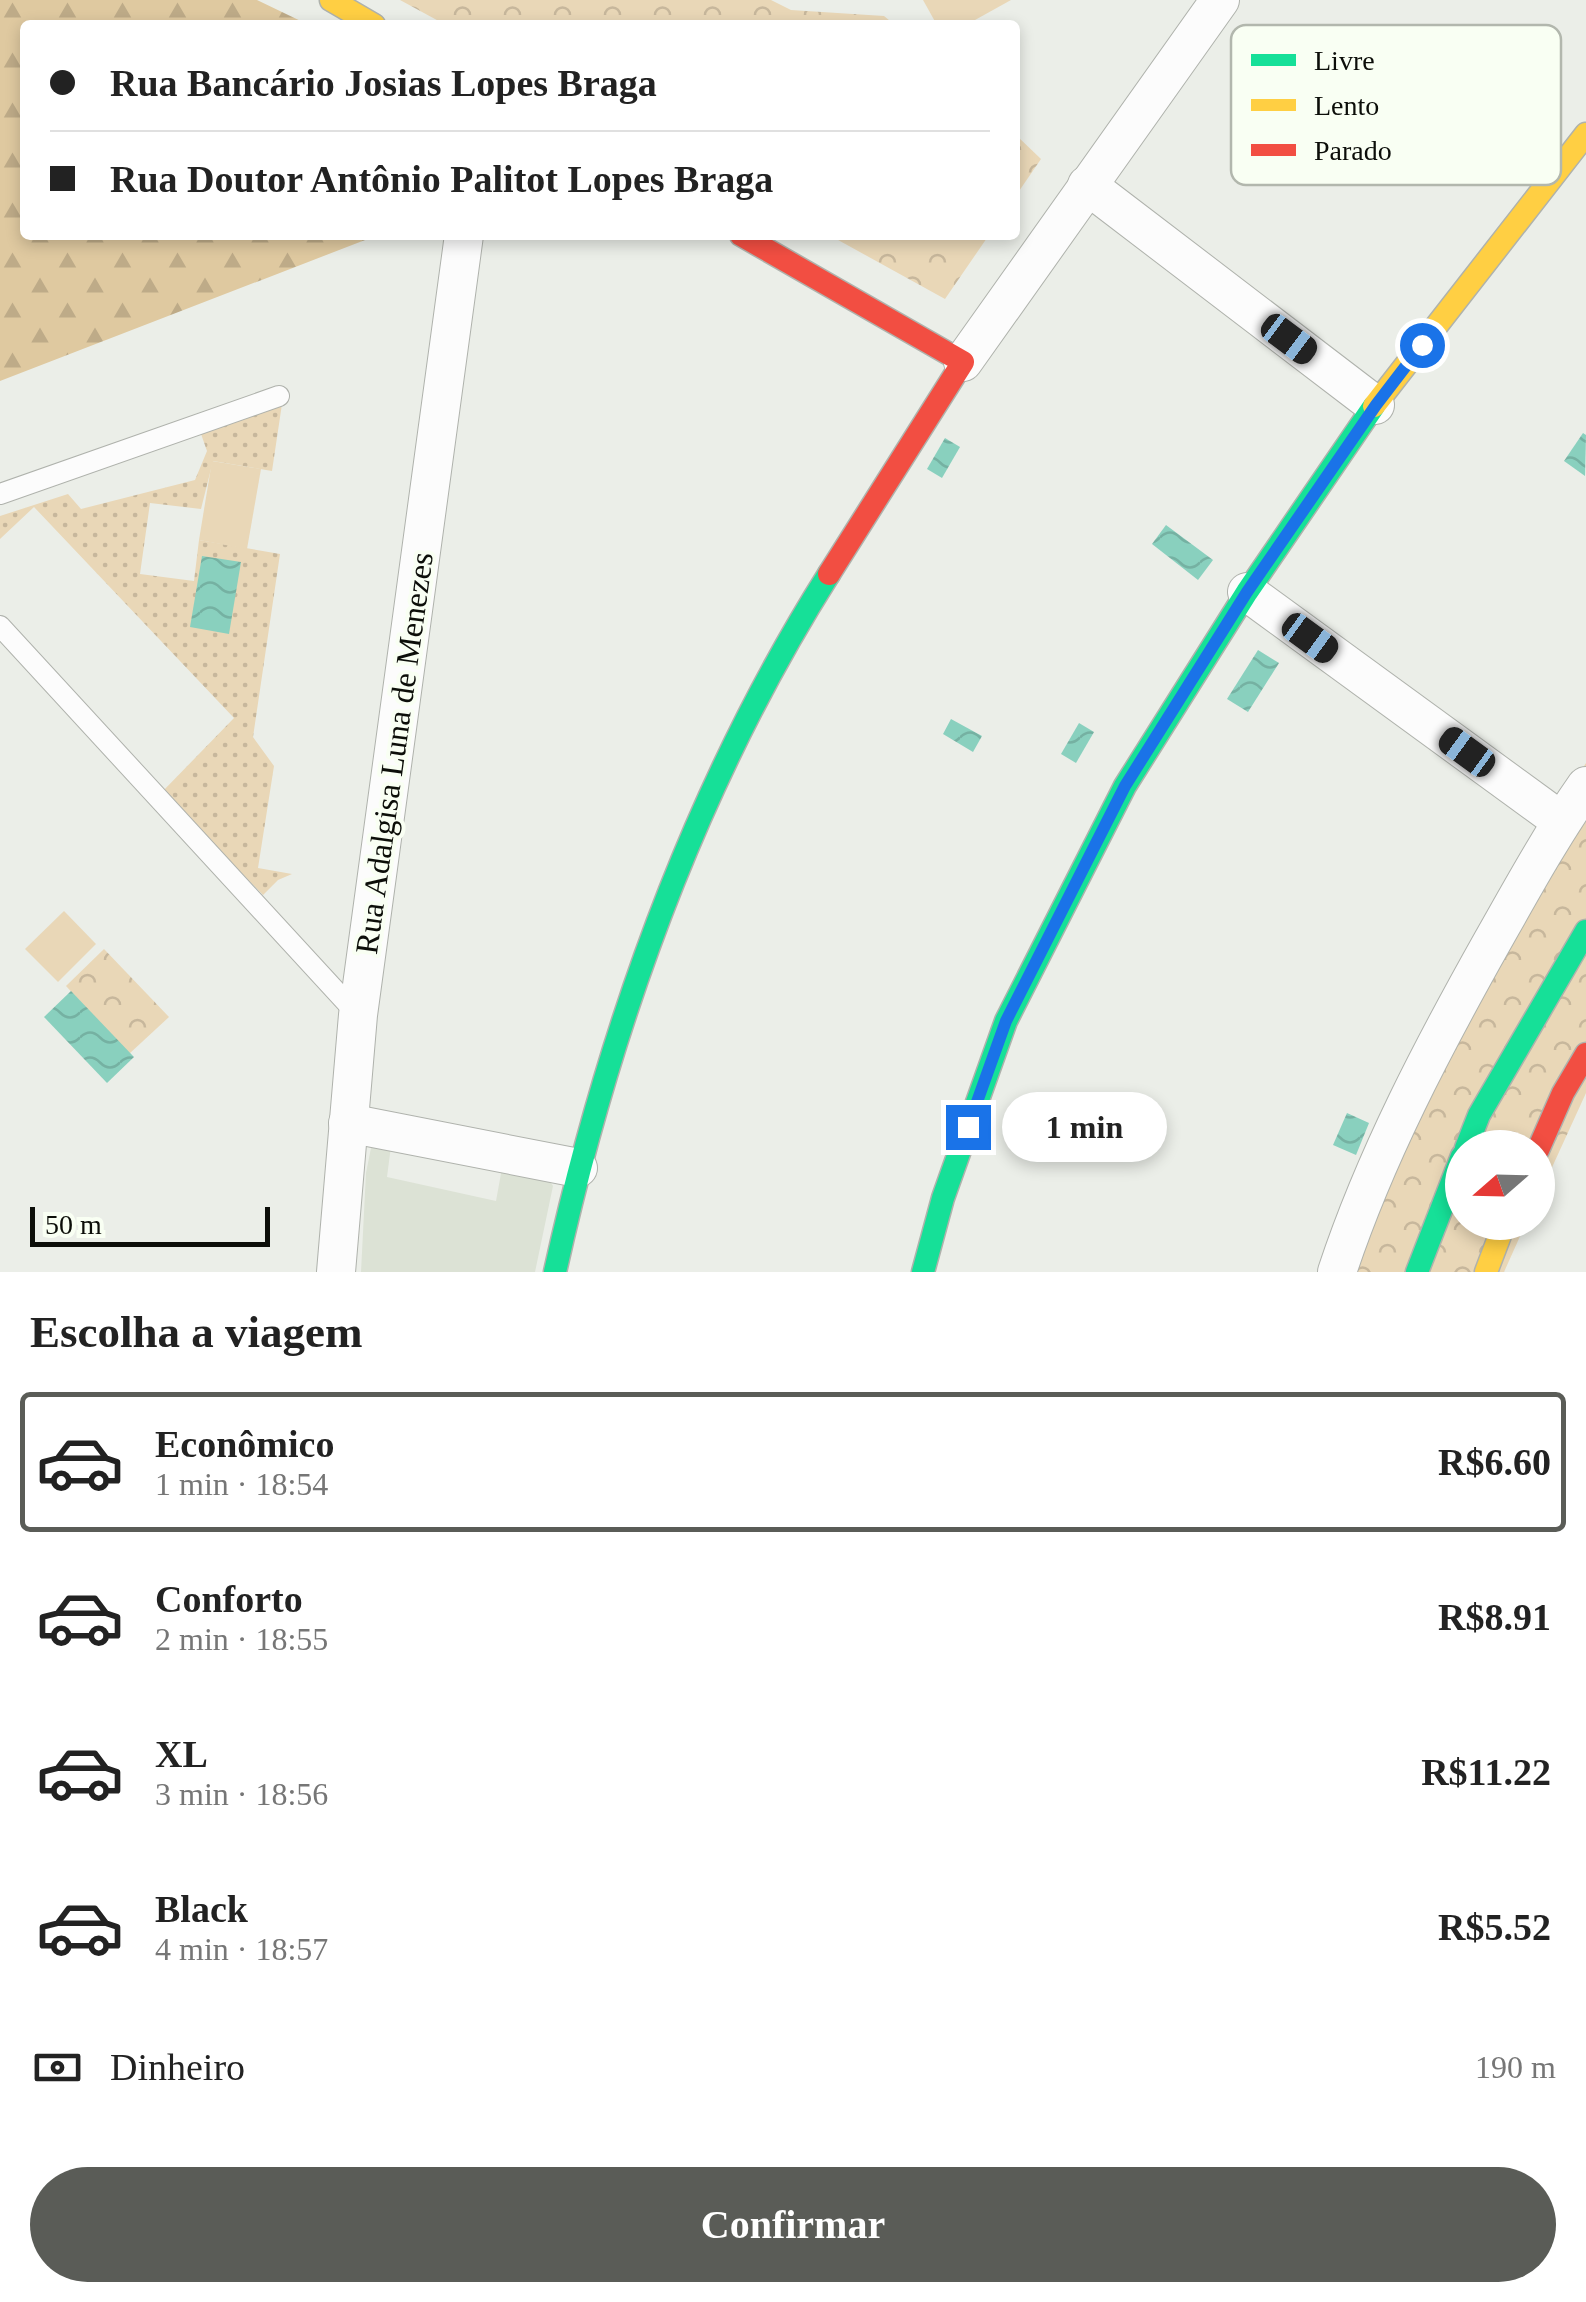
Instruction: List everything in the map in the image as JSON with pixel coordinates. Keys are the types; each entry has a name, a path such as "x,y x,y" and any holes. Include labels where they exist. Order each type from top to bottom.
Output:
{"street":[{"path":"331,0 365,20"},
{"path":"555,1272 578,1168 652,930 724,766 811,602 963,362 1220,0"},
{"path":"1561,166 1586,134"},
{"path":"1086,185 1376,405"},
{"path":"923,1272 944,1198 1006,1021 1125,786 1247,592 1376,405 1546,185"},
{"name":"Rua Adalgisa Luna de Menezes","path":"336,1272 358,1015 463,240"},
{"path":"750,240 963,362"},
{"path":"1247,592 1561,821"},
{"path":"1337,1272 1351,1230 1434,1044 1561,821 1586,786"},
{"path":"1473,1130 1586,931"},
{"path":"1547,1130 1586,1054"},
{"path":"348,1123 578,1168"},
{"path":"1417,1272 1445,1200"},
{"path":"1486,1272 1498,1240"}],"lane":[{"path":"0,494 279,396"},
{"path":"0,626 358,1015"}],"shaded area":[{"path":"376,1144 391,1146 387,1177 496,1201 502,1168 547,1177 553,1186 535,1272 361,1272 366,1173 371,1148"}],"green space":[{"path":"0,0 257,0 299,20 20,20 20,240 365,240 0,381"},
{"path":"400,0 771,0 791,10 884,16 889,20 437,20"},
{"path":"923,0 1011,0 975,20 934,20"},
{"path":"1020,139 1041,159 1020,190"},
{"path":"838,240 986,240 945,299"},
{"path":"282,404 272,471 213,461 201,509 150,503 140,574 194,581 199,540 280,554 253,737 274,766 258,868 292,874 278,880 263,895 162,792 234,718 34,507 0,539 0,516 68,494 81,509 195,480 207,451 200,431"},
{"path":"212,461 261,469 247,549 199,540"},
{"path":"1586,763 1586,1093 1555,1161 1555,1130 1445,1130 1445,1240 1518,1240 1504,1272 1320,1272 1532,845"},
{"path":"64,911 96,944 58,982 25,949"},
{"path":"104,949 169,1017 129,1054 66,986"}],"water":[{"path":"1583,433 1586,435 1585,476 1564,461"},
{"path":"945,438 960,447 942,478 927,469"},
{"path":"1166,525 1213,560 1198,580 1152,544"},
{"path":"202,556 241,562 229,634 190,627"},
{"path":"1258,650 1279,663 1248,712 1227,699"},
{"path":"951,719 982,736 973,752 943,734"},
{"path":"1079,723 1094,732 1076,763 1061,754"},
{"path":"71,991 134,1057 107,1083 44,1017"},
{"path":"1347,1113 1369,1123 1356,1155 1333,1145"}],"traffic: fast":[{"path":"923,1272 943,1198 1006,1021 1125,786 1247,592 1374,406"},
{"path":"555,1272 602,1090 662,911 737,738 829,574"},
{"path":"1473,1130 1586,931"},
{"path":"1417,1272 1445,1200"}],"traffic: slow":[{"path":"331,0 365,20"},
{"path":"1561,166 1586,134"},
{"path":"1374,406 1546,185"},
{"path":"1486,1272 1498,1240"}],"traffic: jam":[{"path":"750,240 963,362 829,574"},
{"path":"1547,1130 1586,1054"}],"route":[{"path":"968,1127 1006,1021 1125,786 1247,592 1422,345"}]}
